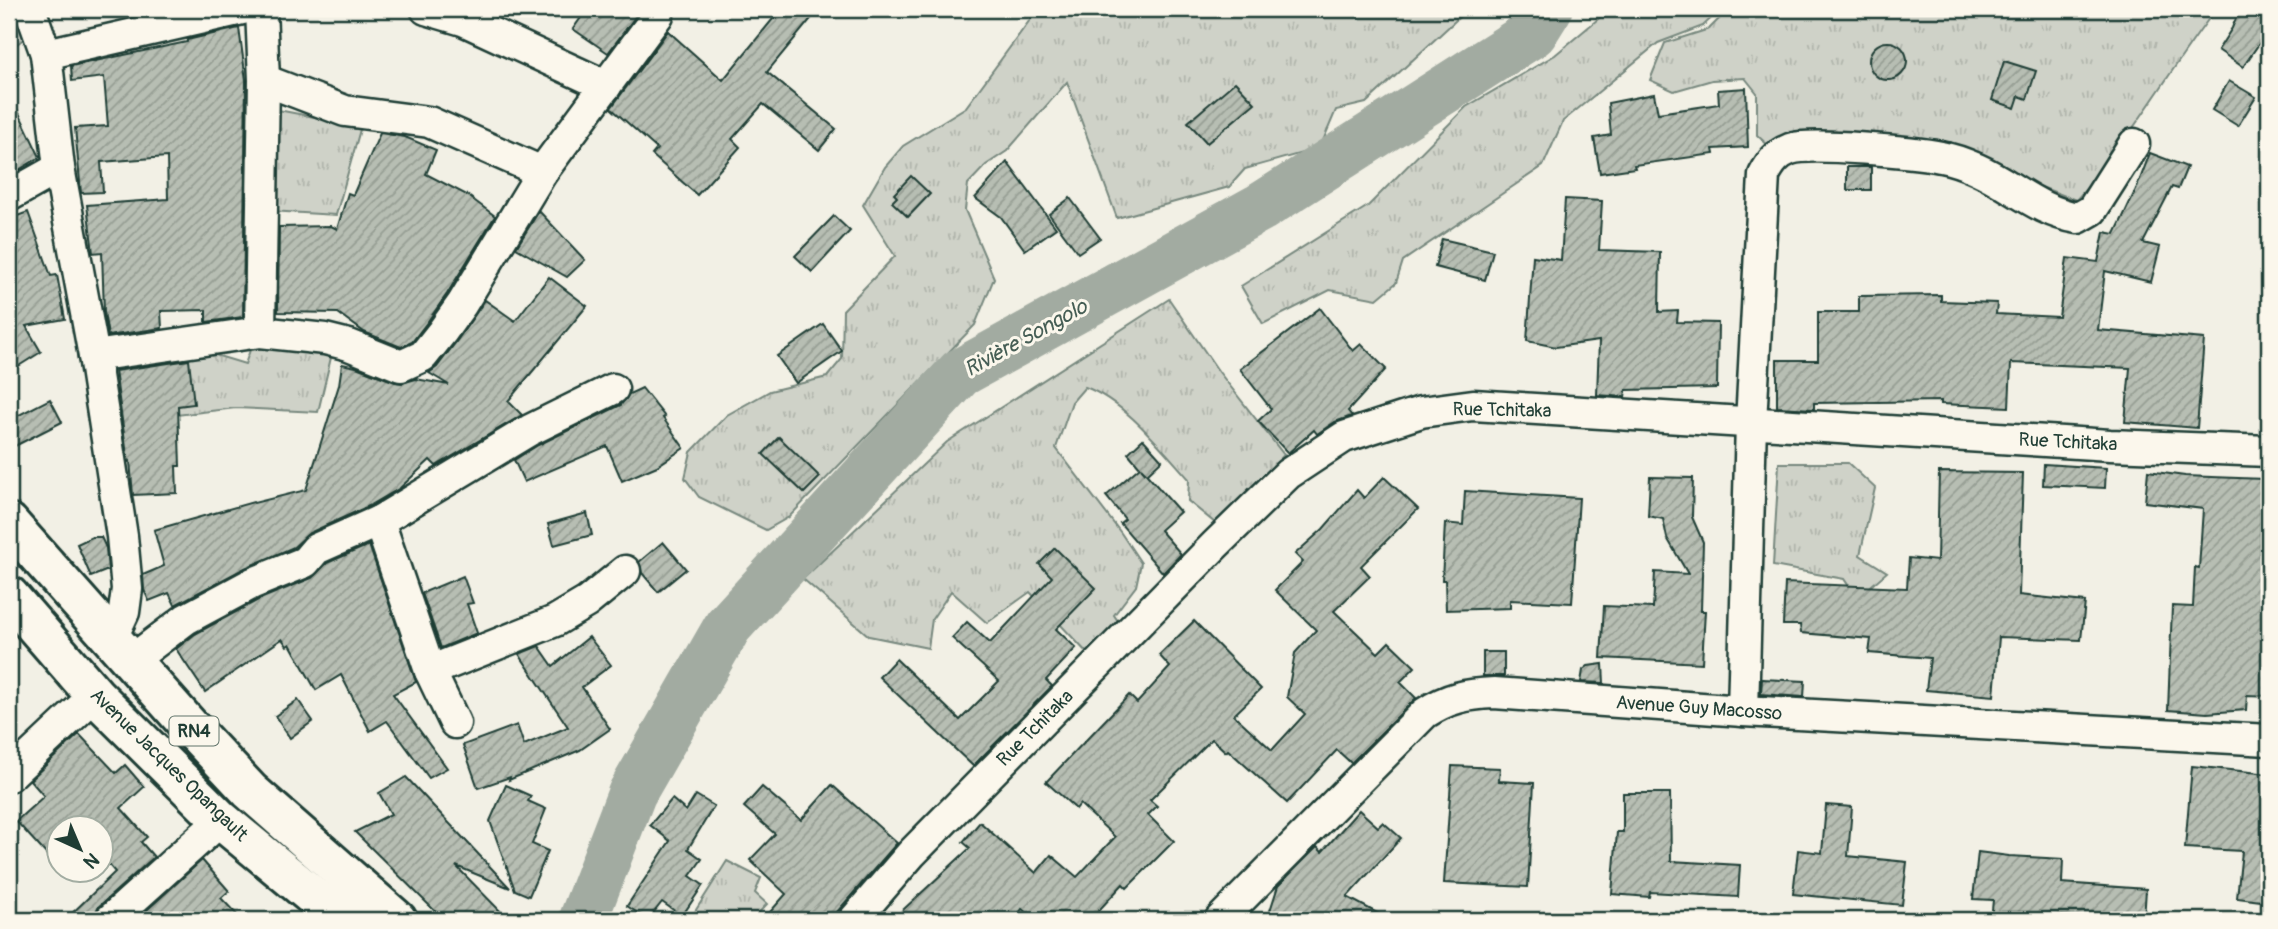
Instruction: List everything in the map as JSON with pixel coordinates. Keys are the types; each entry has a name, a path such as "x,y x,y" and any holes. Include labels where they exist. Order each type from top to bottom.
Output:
{"highway":[{"name":"Avenue Jacques Opangault","path":"9,523 191,728 250,790 397,920"},
{"name":"Avenue Jacques Opangault","path":"9,596 95,695 221,820 342,920"}],"street":[{"path":"30,9 46,54 59,168 94,356 122,536 127,589 121,650"},
{"path":"46,54 243,9"},
{"path":"260,332 264,80 261,9"},
{"path":"426,9 463,20 606,86"},
{"path":"94,356 260,332 325,339 349,345 401,366 423,356 462,304 541,172 658,15"},
{"path":"264,80 345,111 429,122 541,172"},
{"path":"1743,711 1751,424 1764,174 1774,158 1793,148 1840,147 1942,157 1978,169 2034,203 2064,216 2078,218 2092,210 2134,144"},
{"path":"9,196 59,168"},
{"path":"121,650 253,583 305,562 316,549 379,521 530,430 613,389"},
{"name":"Rue Tchitaka","path":"854,920 911,854 1215,545 1288,474 1344,437 1421,412 1473,405 2096,444 2269,451"},
{"path":"379,521 430,671 455,723"},
{"path":"430,671 555,621 587,603 625,571"},
{"name":"Avenue Guy Macosso","path":"1225,919 1425,713 1442,702 1466,694 1494,693 1743,711 2269,740"},
{"path":"9,775 95,695"},
{"path":"110,920 221,820"}],"green space":[{"path":"1038,9 1468,9 1366,103 1336,110 1320,148 1245,169 1229,187 1117,218 1067,82 1007,151 986,165 968,184 965,210 994,278 975,325 789,517 766,530 699,497 685,478 691,452 727,415 770,391 827,377 842,359 843,310 895,256 863,205 885,167 903,146 966,107"},
{"path":"1610,9 1721,9 1703,26 1658,43 1563,121 1543,166 1403,261 1396,283 1377,299 1330,290 1263,324 1241,286 1368,206 1466,107 1555,55"},
{"path":"1729,9 2216,9 2114,154 2076,200 1963,158 1772,149 1757,135 1757,93 1745,78 1712,80 1674,91 1650,80 1665,43 1709,29"},
{"path":"15,17 25,38 9,50 9,20"},
{"path":"273,109 361,126 336,215 270,211"},
{"path":"1169,299 1219,372 1284,455 1220,527 1188,501 1189,479 1154,440 1114,403 1085,387 1072,402 1056,448 1141,563 1136,586 1114,615 1122,627 1089,655 1030,592 987,623 951,591 932,619 928,648 869,636 803,579 947,442"},
{"path":"254,339 333,349 318,412 236,408 117,422 105,363 199,350 245,364"},
{"path":"1779,463 1848,463 1875,488 1860,555 1887,572 1857,598 1844,579 1773,566"},
{"path":"727,861 761,878 755,893 767,904 752,920 703,920 694,913"}],"building":[{"path":"587,9 641,9 608,53 573,29"},
{"path":"781,9 819,9 767,72 836,129 819,150 763,104 732,139 740,147 697,195 652,155 657,149 611,108 668,31 723,80"},
{"path":"2240,9 2269,9 2269,29 2243,67 2218,50"},
{"path":"239,28 246,80 243,317 206,322 206,310 161,311 162,328 108,336 104,312 102,252 93,253 87,205 168,199 167,157 101,162 103,192 81,193 75,128 108,126 104,77 72,81 71,66 187,42"},
{"path":"1888,42 1902,47 1907,61 1902,75 1888,80 1874,75 1869,61 1874,47"},
{"path":"2004,61 2036,71 2027,99 2019,96 2015,108 1992,100"},
{"path":"2229,81 2256,97 2238,126 2212,110"},
{"path":"1235,82 1255,103 1207,143 1188,122"},
{"path":"1746,88 1748,147 1713,149 1714,154 1634,165 1635,168 1600,173 1594,138 1611,135 1608,103 1654,94 1658,113 1719,104 1718,90"},
{"path":"9,92 40,157 9,176"},
{"path":"380,133 405,137 436,150 426,174 467,195 495,216 428,321 412,342 401,347 364,332 338,313 278,312 279,227 331,226 337,229 348,193 353,195"},
{"path":"2150,153 2187,167 2178,189 2172,187 2143,243 2160,247 2151,282 2105,271 2098,330 2204,339 2197,428 2125,422 2130,368 2011,363 2009,407 1941,404 1941,401 1814,403 1814,409 1777,407 1777,360 1818,360 1818,312 1859,312 1859,296 1941,295 1941,301 1997,303 1996,314 2059,317 2067,258 2098,262 2104,232 2115,234"},
{"path":"1007,162 1056,228 1025,250 1001,217 975,198"},
{"path":"1847,167 1871,167 1871,190 1847,190"},
{"path":"911,176 930,194 908,217 892,202 897,197 894,194"},
{"path":"1070,198 1100,238 1078,253 1049,214"},
{"path":"1565,199 1602,201 1599,250 1660,252 1659,312 1678,311 1677,322 1718,323 1717,388 1626,390 1625,397 1597,395 1599,341 1556,347 1527,341 1533,256 1561,260"},
{"path":"539,211 585,260 567,277 516,248"},
{"path":"28,212 51,276 57,275 65,319 26,326 41,352 9,372 9,219"},
{"path":"834,216 850,231 812,272 795,256"},
{"path":"1442,239 1493,251 1485,280 1435,267"},
{"path":"549,277 587,306 508,401 522,415 436,466 430,460 400,488 371,505 309,533 294,547 245,568 175,605 169,593 149,601 144,590 143,575 164,566 154,530 306,490 339,385 342,364 395,382 416,379 449,385 429,373 437,367 485,300 515,321"},
{"path":"1320,308 1353,351 1361,344 1386,369 1348,411 1352,416 1335,422 1317,434 1314,430 1288,453 1258,421 1271,409 1240,369"},
{"path":"823,324 842,351 796,383 777,356"},
{"path":"189,360 194,404 178,406 180,466 176,466 177,493 133,495 115,371"},
{"path":"642,388 665,417 663,418 684,448 657,466 622,481 607,446 524,482 514,460 538,445 621,405 629,394"},
{"path":"50,399 62,422 9,449 9,420"},
{"path":"779,437 820,477 804,493 763,454"},
{"path":"1143,439 1162,460 1147,474 1141,468 1180,512 1160,530 1181,554 1163,573 1120,523 1125,519 1106,496 1140,467 1128,453"},
{"path":"2044,464 2106,468 2105,488 2043,485"},
{"path":"2148,471 2185,476 2264,479 2263,491 2269,492 2269,696 2247,695 2246,710 2207,713 2168,710 2172,606 2193,607 2203,509 2145,502"},
{"path":"1939,472 2023,473 2019,595 2085,602 2081,640 1999,637 1994,696 1926,690 1930,658 1869,653 1871,639 1801,633 1800,625 1783,625 1785,583 1907,588 1909,558 1937,561"},
{"path":"1384,477 1418,509 1361,566 1370,576 1334,611 1378,653 1389,642 1415,667 1400,682 1416,698 1351,763 1337,750 1287,803 1212,739 1150,800 1157,806 1148,815 1174,841 1127,888 1123,884 1090,920 1035,920 1022,909 1014,920 892,920 970,848 963,842 980,822 1036,873 1051,855 1077,877 1115,837 1080,804 1076,809 1046,782 1129,695 1137,703 1170,667 1159,655 1194,621 1261,689 1234,715 1272,750 1305,714 1287,697 1295,653 1316,630 1275,590 1303,562 1295,554 1323,529 1357,490 1364,498"},
{"path":"1650,477 1693,478 1692,517 1703,542 1701,611 1705,611 1702,663 1601,658 1604,606 1653,608 1655,572 1688,574 1667,538 1663,519 1648,516"},
{"path":"1465,491 1579,498 1572,603 1510,600 1510,608 1446,610 1445,580 1442,580 1445,523 1463,525"},
{"path":"587,513 592,535 554,545 548,524"},
{"path":"92,537 101,537 106,548 108,570 91,577 77,544"},
{"path":"663,542 686,569 658,592 642,573 639,562"},
{"path":"369,545 416,682 393,694 447,768 429,778 387,721 370,731 341,675 316,690 290,644 287,646 282,639 205,692 176,649 195,634 260,599 312,578 327,563"},
{"path":"1055,548 1096,588 1056,629 1076,648 1046,680 1052,686 973,766 879,677 896,659 960,720 999,681 952,638 967,622 990,643 1052,577 1039,564"},
{"path":"463,576 473,603 467,604 477,633 441,648 422,593"},
{"path":"589,637 611,665 582,687 610,729 580,750 509,780 510,777 478,788 463,745 517,725 524,745 568,727 519,654 539,646 553,666"},
{"path":"1483,652 1504,652 1504,676 1483,676"},
{"path":"1603,664 1604,683 1581,682 1583,670 1588,666"},
{"path":"1762,679 1805,681 1804,697 1761,694"},
{"path":"298,700 313,721 290,738 275,716"},
{"path":"79,734 116,773 125,765 144,787 121,808 147,837 141,842 154,857 98,907 93,920 65,920 102,884 116,884 116,814 46,814 46,854 16,821 44,796 30,780"},
{"path":"1452,766 1500,768 1499,781 1534,783 1528,887 1444,883"},
{"path":"2192,766 2269,774 2269,902 2237,898 2242,851 2185,848"},
{"path":"406,777 510,888 456,866 509,920 444,920 355,832 391,814 379,793"},
{"path":"506,785 531,796 528,801 546,809 532,844 548,851 529,896 515,890 490,821"},
{"path":"832,785 897,843 830,920 763,920 786,894 750,860 775,834 744,807 762,787 801,820"},
{"path":"1623,793 1670,793 1671,861 1740,865 1738,897 1650,892 1649,897 1612,894 1617,832 1623,832"},
{"path":"696,795 714,806 688,849 702,859 690,876 703,885 682,916 662,902 648,920 627,906 670,841 650,825 672,799 686,811"},
{"path":"1826,805 1852,807 1848,856 1907,862 1902,905 1793,894 1798,850 1822,853"},
{"path":"1359,810 1378,827 1383,822 1401,838 1347,897 1390,920 1267,920 1278,886 1317,847 1322,852"},
{"path":"1978,852 2063,859 2062,883 2146,889 2144,920 2060,915 2060,918 2035,917 2035,920 1991,920 1993,900 1973,899"},
{"path":"202,860 229,891 221,898 242,920 136,920"}],"waterway":[{"name":"Rivière Songolo","path":"583,920 632,793 728,626 960,373 1261,207 1533,33 1548,9"}]}
